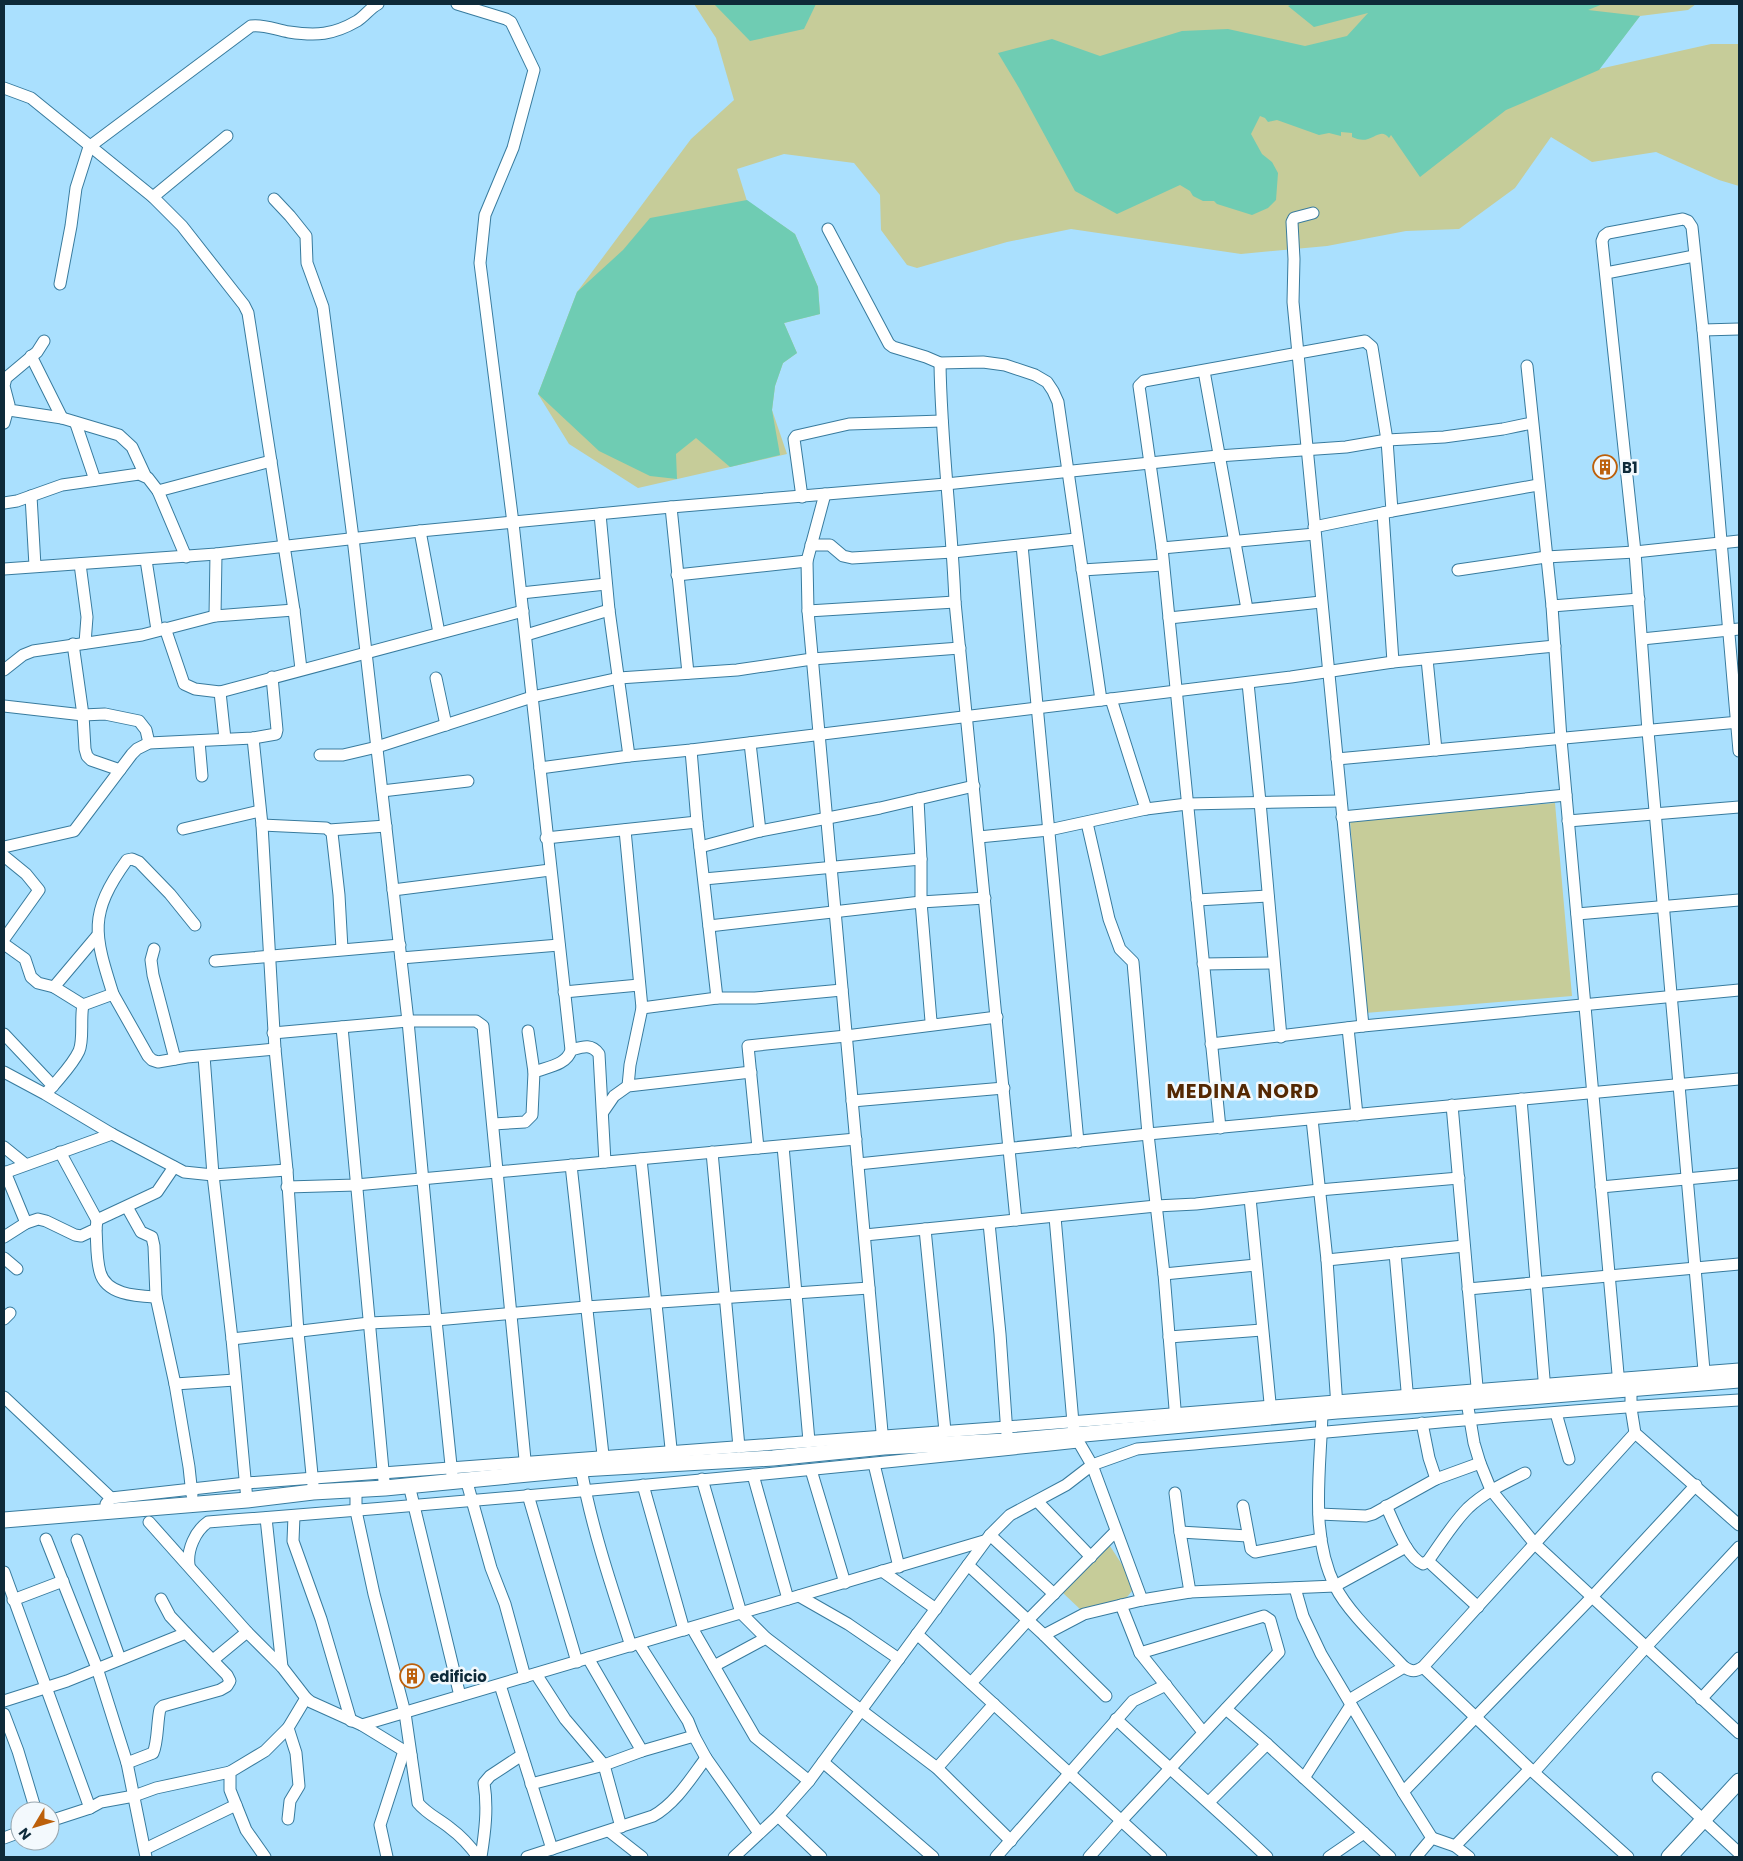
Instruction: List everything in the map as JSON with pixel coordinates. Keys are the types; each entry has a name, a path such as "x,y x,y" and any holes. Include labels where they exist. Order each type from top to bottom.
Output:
{"street":[{"path":"60,284 72,226 76,188 89,147 251,26 305,34 328,34 358,20 378,4"},
{"path":"457,4 511,22 534,70 512,148 485,215 480,262 526,635 546,838 571,1050 569,1057 563,1061 534,1072"},
{"path":"4,88 31,98 152,197 188,233 240,297 248,313 294,610 301,669"},
{"path":"152,197 227,136"},
{"path":"274,199 306,236 307,263 323,307 353,538 400,945 436,1320 456,1476 470,1500 491,1568 530,1675 565,1720 604,1765 616,1829 642,1857"},
{"path":"1313,213 1294,218 1291,225 1294,259 1293,302 1363,1026"},
{"path":"1705,1377 1655,814 1639,599 1602,241 1604,236 1617,232 1683,219 1692,226 1703,330 1721,542 1734,629 1739,751"},
{"path":"828,228 889,344 898,350 926,357 940,363 984,362 1005,365 1036,375 1047,382 1053,391 1058,402 1076,539 1106,700 1146,809"},
{"path":"1606,273 1694,256"},
{"path":"1703,330 1739,329"},
{"path":"4,423 9,405 4,386 6,378 37,352 44,341"},
{"path":"1220,1128 1162,548 1139,386 1144,382 1298,355 1365,341 1369,343 1372,347 1387,440 1393,662"},
{"path":"31,356 62,418"},
{"path":"940,363 942,421 953,552 955,602 1016,1220"},
{"path":"1527,366 1552,606 1568,821 1609,1276 1623,1386 1631,1408 1635,1433 1739,1525"},
{"path":"1204,372 1247,610"},
{"path":"8,410 62,418 76,424 119,435 127,440 145,475 158,491 186,556"},
{"path":"802,497 794,438 796,436 849,424 942,421"},
{"path":"4,570 35,566 146,560 284,548 420,531 946,484 1218,456 1346,447 1387,440 1444,437 1532,423"},
{"path":"76,424 95,480"},
{"path":"158,491 271,461"},
{"path":"4,503 62,485 139,474 145,475"},
{"path":"1162,548 1234,542 1314,530 1388,512 1538,485"},
{"path":"825,494 806,561 808,611 883,1441"},
{"path":"31,496 35,566"},
{"path":"672,508 688,673"},
{"path":"600,514 609,610 629,756"},
{"path":"420,531 439,633"},
{"path":"811,545 830,545 843,556 852,558 953,552 1076,539"},
{"path":"1458,570 1546,557 1634,552 1739,541"},
{"path":"1022,545 1078,1142"},
{"path":"215,616 216,554"},
{"path":"146,560 161,629 184,684 195,688 220,692 523,611"},
{"path":"678,575 806,561"},
{"path":"80,564 87,617 79,644 84,749 91,760 120,770"},
{"path":"1082,570 1163,565"},
{"path":"521,592 606,584"},
{"path":"1552,606 1639,599"},
{"path":"808,611 955,602"},
{"path":"1169,618 1321,602"},
{"path":"4,670 27,653 142,635 215,616 294,610"},
{"path":"526,635 609,610"},
{"path":"1642,639 1734,629"},
{"path":"540,768 1328,673 1393,662 1555,646"},
{"path":"320,754 343,755 377,747 532,697 619,678 737,670 812,659 960,648"},
{"path":"1427,659 1436,750"},
{"path":"4,847 74,831 135,751 150,743 253,738 276,734 272,677"},
{"path":"436,678 446,724"},
{"path":"1248,682 1281,1037"},
{"path":"220,692 226,739"},
{"path":"4,706 83,715 105,714 140,721 146,730 150,743"},
{"path":"1337,759 1738,722"},
{"path":"253,738 262,825 274,1049 313,1485"},
{"path":"200,741 202,776"},
{"path":"750,743 760,831"},
{"path":"691,750 697,822 717,998"},
{"path":"382,791 468,781"},
{"path":"700,847 760,831 974,786"},
{"path":"1342,817 1566,795"},
{"path":"918,799 921,902 930,1021 934,1024"},
{"path":"979,836 1049,830 1146,809 1187,804 1340,801"},
{"path":"1568,821 1739,807"},
{"path":"183,829 260,811"},
{"path":"546,838 697,822"},
{"path":"1087,823 1110,919 1120,948 1133,962 1148,1134 1164,1274 1176,1420"},
{"path":"262,825 326,828 329,830 386,826"},
{"path":"329,830 332,833 339,895 342,949"},
{"path":"625,830 642,1008 630,1065 628,1086"},
{"path":"4,856 26,874 39,890 4,940"},
{"path":"195,925 170,894 139,862 132,859 127,860 105,894 99,916 97,936 113,994 148,1056 158,1062 274,1049"},
{"path":"704,879 921,859"},
{"path":"393,890 550,870"},
{"path":"1197,900 1268,896"},
{"path":"709,926 921,902 985,898"},
{"path":"1576,914 1739,900"},
{"path":"54,987 97,936"},
{"path":"4,944 25,959 31,977 38,982 54,987 83,1005"},
{"path":"214,961 400,945"},
{"path":"401,958 559,945"},
{"path":"154,949 151,960 153,975 175,1059"},
{"path":"1203,964 1273,963"},
{"path":"564,992 640,985"},
{"path":"642,1008 717,998 755,998 842,990"},
{"path":"1211,1044 1363,1026 1739,990"},
{"path":"83,1005 113,994"},
{"path":"49,1090 80,1050 80,1018 83,1005"},
{"path":"758,1148 748,1046 997,1017"},
{"path":"273,1034 408,1022 476,1022 483,1026 526,1468"},
{"path":"342,1027 384,1480"},
{"path":"1348,1028 1357,1115"},
{"path":"493,1124 525,1122 532,1115 534,1072 528,1032"},
{"path":"6,1041 49,1090"},
{"path":"571,1050 588,1046 595,1048 599,1054 606,1162"},
{"path":"204,1056 214,1175 247,1500"},
{"path":"4,1072 49,1090 112,1134 174,1167 195,1174 214,1175 286,1170"},
{"path":"602,1112 614,1096 628,1086 750,1072"},
{"path":"858,1164 1148,1134 1739,1079"},
{"path":"852,1101 1004,1088"},
{"path":"1521,1099 1545,1390"},
{"path":"1452,1106 1468,1289 1474,1398 1470,1420 1480,1463 1491,1490 1535,1544 1739,1733"},
{"path":"1312,1119 1327,1260 1332,1408 1322,1434 1319,1514 1322,1538 1328,1568 1335,1586 1355,1613 1404,1667 1416,1671 1423,1667 1635,1433"},
{"path":"26,1223 4,1172 112,1134"},
{"path":"287,1188 356,1185 856,1139"},
{"path":"783,1146 809,1441"},
{"path":"4,1148 25,1164"},
{"path":"60,1152 96,1224 100,1273 107,1284 122,1293 156,1297"},
{"path":"712,1152 739,1447"},
{"path":"641,1159 672,1457"},
{"path":"571,1165 603,1463"},
{"path":"4,1237 26,1223 38,1220 46,1221 81,1236 96,1224 157,1192 174,1167"},
{"path":"1601,1187 1739,1174"},
{"path":"865,1235 1458,1178"},
{"path":"1250,1198 1271,1412"},
{"path":"128,1207 141,1232 152,1237 154,1246 156,1297 175,1384 192,1489 192,1504"},
{"path":"1055,1217 1075,1432 1092,1465 1142,1600"},
{"path":"989,1223 1000,1334 1007,1434"},
{"path":"925,1229 945,1431"},
{"path":"1327,1260 1464,1246"},
{"path":"1395,1253 1408,1401"},
{"path":"4,1258 17,1269"},
{"path":"1468,1289 1739,1264"},
{"path":"1164,1274 1256,1265"},
{"path":"232,1339 369,1323 436,1320 725,1296 870,1288"},
{"path":"1169,1337 1262,1330"},
{"path":"189,1565 190,1547 206,1523 874,1464 1075,1432 1176,1420 1408,1401 1474,1398 1545,1390 1623,1386 1705,1377 1739,1369"},
{"path":"1705,1377 1739,1380"},
{"path":"175,1384 235,1380"},
{"path":"4,1397 111,1498"},
{"path":"734,1857 778,1816 809,1781 987,1538 1010,1515 1066,1485 1092,1465 1137,1449 1322,1434 1422,1423 1631,1408 1657,1404 1739,1400"},
{"path":"1556,1413 1569,1459"},
{"path":"4,1520 247,1500 313,1485 456,1476 526,1468 672,1457 739,1447 809,1441 883,1441 1147,1429 1176,1420"},
{"path":"1422,1423 1429,1458 1436,1479"},
{"path":"1137,1449 1147,1429"},
{"path":"672,1457 773,1458 945,1431 1007,1434"},
{"path":"526,1468 581,1469 603,1463"},
{"path":"1319,1514 1366,1516 1374,1514 1436,1479 1480,1463"},
{"path":"874,1464 899,1567"},
{"path":"581,1469 584,1490 607,1573 635,1645 688,1721 706,1758 759,1833"},
{"path":"811,1470 845,1583"},
{"path":"1386,1506 1406,1547 1417,1562 1423,1564 1428,1561 1469,1507 1491,1490 1525,1473"},
{"path":"754,1475 794,1598 848,1624 899,1659"},
{"path":"98,1513 111,1498 246,1483 313,1485 356,1490 384,1480 409,1485 456,1476"},
{"path":"702,1479 741,1613 766,1638 937,1768 1011,1840"},
{"path":"409,1485 460,1696"},
{"path":"642,1485 688,1629 714,1666 755,1738 809,1781"},
{"path":"1402,1792 1592,1597 1696,1485"},
{"path":"356,1490 356,1511 374,1594 405,1713 408,1753 418,1803 423,1809 452,1828 480,1857"},
{"path":"1175,1493 1190,1592"},
{"path":"528,1495 583,1660 642,1751"},
{"path":"1037,1501 1090,1557"},
{"path":"1243,1506 1251,1549 1255,1552 1322,1538"},
{"path":"294,1516 292,1541 319,1611 356,1723"},
{"path":"266,1518 282,1667"},
{"path":"149,1522 247,1632 282,1667 306,1698 356,1723 408,1753"},
{"path":"971,1683 1028,1620 1116,1531"},
{"path":"1180,1532 1248,1536"},
{"path":"356,1723 405,1713 899,1567 987,1538"},
{"path":"987,1538 1054,1594"},
{"path":"46,1539 97,1668 127,1763 145,1853 236,1805"},
{"path":"78,1540 120,1659"},
{"path":"1044,1635 1084,1614 1142,1600 1190,1592 1335,1586 1406,1547"},
{"path":"1455,1846 1532,1771 1739,1547"},
{"path":"1428,1561 1478,1607"},
{"path":"968,1565 1044,1635 1106,1696"},
{"path":"4,1572 45,1688 69,1745 90,1808"},
{"path":"882,1572 936,1609"},
{"path":"14,1600 63,1581"},
{"path":"1295,1588 1310,1632 1402,1792 1432,1838 1455,1846 1468,1857"},
{"path":"127,1763 154,1753 160,1709 163,1706 220,1690 227,1686 230,1681 227,1675 170,1616 161,1599"},
{"path":"1121,1605 1140,1653 1203,1732"},
{"path":"1090,1857 1203,1732 1279,1652 1270,1620 1264,1616 1140,1653"},
{"path":"213,1660 247,1632"},
{"path":"4,1701 45,1688 186,1633"},
{"path":"917,1634 1161,1857"},
{"path":"714,1666 766,1638"},
{"path":"1701,1699 1739,1658"},
{"path":"1304,1778 1350,1703 1404,1667"},
{"path":"1423,1667 1532,1771 1628,1857"},
{"path":"500,1685 552,1849"},
{"path":"996,1857 1133,1701 1166,1685"},
{"path":"60,1818 90,1808 101,1802 134,1796 156,1788 230,1772 265,1750 288,1728 306,1698"},
{"path":"937,1768 994,1704"},
{"path":"1226,1709 1390,1857"},
{"path":"4,1714 18,1750 33,1801"},
{"path":"1116,1719 1267,1857"},
{"path":"288,1728 296,1753 299,1786 290,1801 288,1819"},
{"path":"531,1784 604,1765 642,1751 694,1736"},
{"path":"1209,1802 1267,1744"},
{"path":"388,1857 380,1825 408,1753"},
{"path":"480,1857 486,1828 484,1783 490,1776 522,1755"},
{"path":"527,1857 616,1829 663,1811 706,1758"},
{"path":"823,1762 933,1857"},
{"path":"230,1772 230,1790 246,1830 264,1857"},
{"path":"1658,1778 1739,1853"},
{"path":"1669,1857 1739,1780"},
{"path":"778,1816 818,1856"},
{"path":"1329,1857 1364,1833"},
{"path":"1416,1857 1432,1838"}],"shaded area":[{"path":"694,4 1696,4 1688,10 1640,16 1599,69 1711,44 1739,44 1739,186 1719,180 1656,152 1592,162 1551,137 1515,188 1459,229 1406,231 1327,246 1241,254 1071,229 1007,242 917,268 907,265 881,230 880,195 854,163 784,154 737,169 747,201 795,234 818,287 820,314 784,323 797,353 783,363 775,386 772,410 787,454 638,488 569,444 538,394 577,292 691,139 734,100 716,38"},
{"path":"714,4 816,4 804,29 750,41"},
{"path":"1293,4 1603,4 1588,10 1640,16 1599,70 1506,110 1420,177 1391,135 1389,138 1384,134 1379,134 1364,140 1352,137 1352,133 1341,132 1341,136 1329,133 1319,135 1277,120 1268,122 1260,116 1251,134 1262,154 1272,162 1278,173 1276,200 1268,208 1252,215 1217,204 1214,201 1203,201 1193,196 1190,191 1180,185 1117,214 1075,191 998,53 1052,39 1100,56 1182,31 1228,29 1305,46 1347,36 1368,13 1314,27 1288,6"},
{"path":"747,200 795,234 818,287 820,314 784,323 797,353 783,363 775,386 772,410 780,455 730,467 696,438 676,454 677,479 650,476 599,451 538,394 577,292 623,250 650,218"},
{"path":"1555,803 1572,996 1365,1013 1350,820"},
{"path":"1108,1543 1136,1586 1123,1602 1082,1611 1062,1592"}],"place":[{"name":"B1","path":"1605,467"},
{"name":"edificio","path":"412,1676"}],"district":[{"name":"MEDINA NORD","path":"1243,1091"}]}
